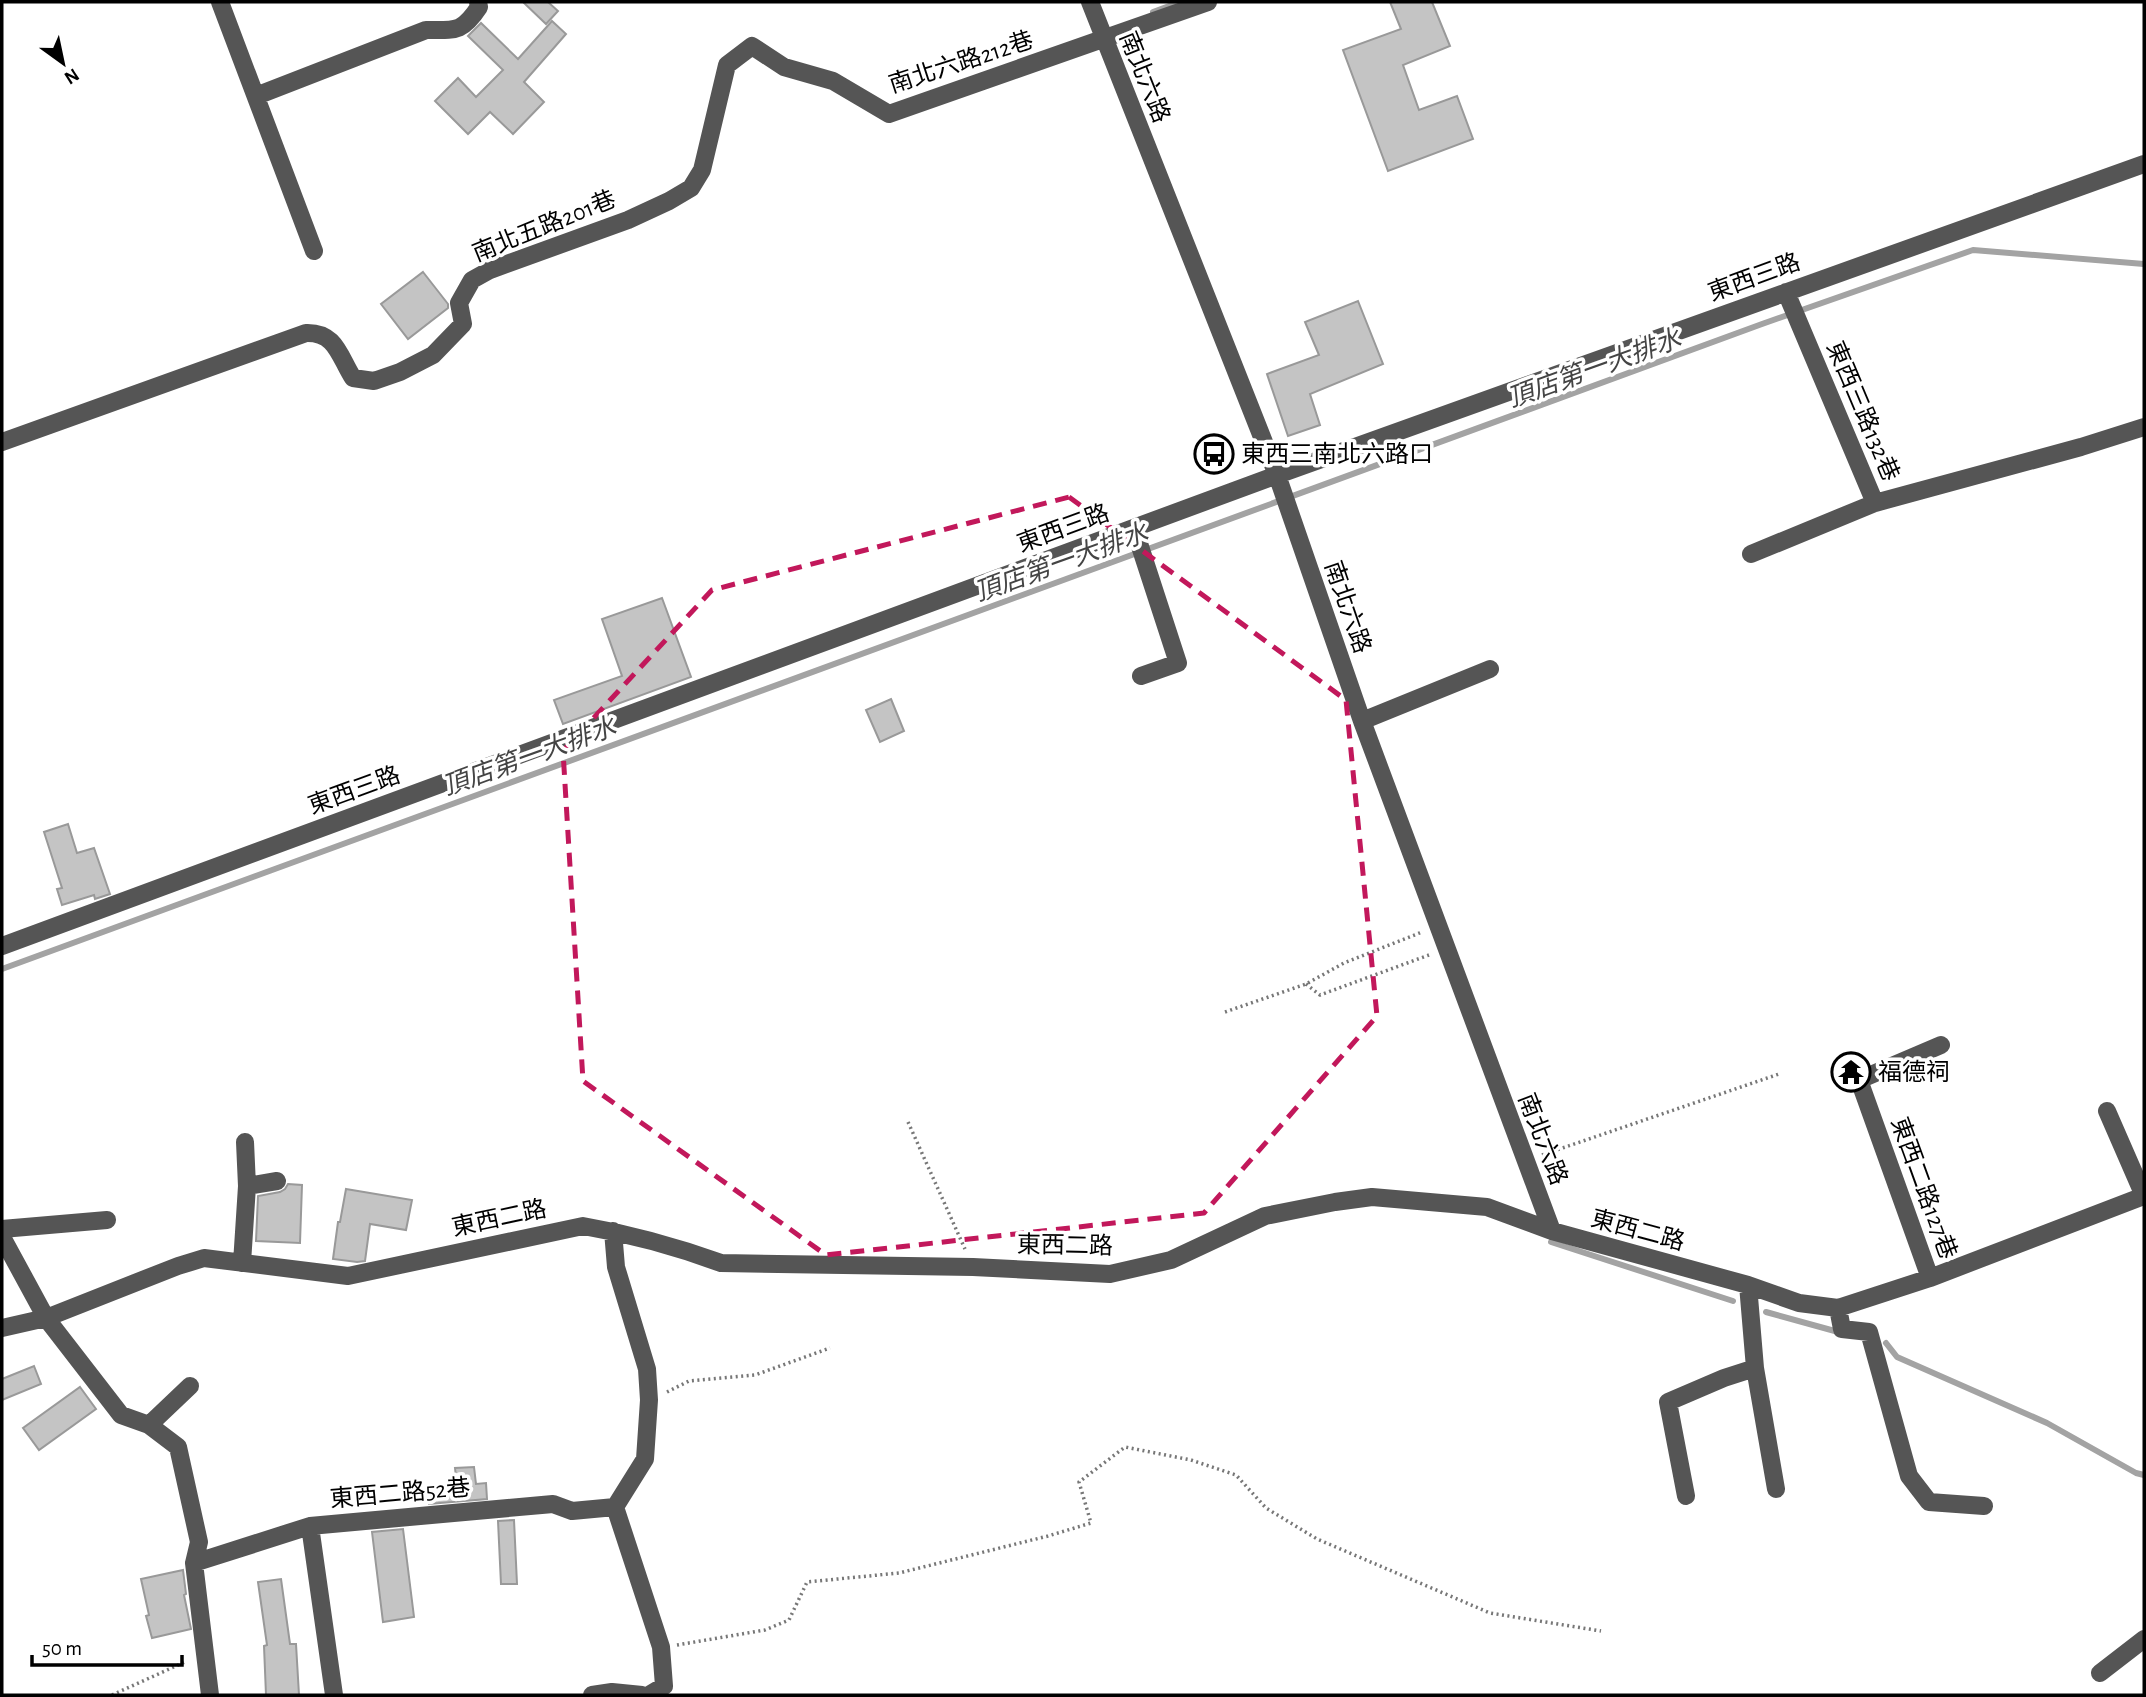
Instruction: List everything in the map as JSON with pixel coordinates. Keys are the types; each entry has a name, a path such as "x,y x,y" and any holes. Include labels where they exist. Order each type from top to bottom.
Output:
{"street":[{"path":"220,2 314,251"},
{"path":"256,96 426,30 456,30 470,22 479,7 478,2"},
{"name":"南北六路","path":"1090,2 1277,475 1362,721 1552,1231"},
{"path":"1104,40 1208,2"},
{"name":"南北六路212巷","path":"727,65 752,46 784,67 833,81 889,114 1104,40"},
{"name":"南北五路201巷","path":"2,442 306,333 318,333 334,343 353,378 374,381 401,372 433,355 463,324 459,303 472,280 490,270 628,220 691,188 702,170 727,65"},
{"name":"東西三路","path":"2,946 1277,475 2144,164"},
{"name":"東西三路132巷","path":"1751,554 1875,503 1786,292"},
{"path":"1875,503 2081,447 2144,427"},
{"path":"1134,528 1178,663 1141,676"},
{"path":"1362,721 1490,670"},
{"name":"東西二路127巷","path":"1930,1278 1859,1080 1941,1045"},
{"path":"2108,1111 2144,1196"},
{"path":"242,1263 247,1186 245,1142"},
{"path":"247,1186 277,1181"},
{"name":"東西二路","path":"2,1328 46,1318 204,1258 348,1276 583,1226 612,1231 721,1263 973,1267 1110,1274 1171,1260 1265,1216 1372,1197 1487,1208 1552,1231 1748,1285 1799,1303 1838,1308 1930,1278 2144,1196"},
{"path":"2,1229 107,1220"},
{"path":"612,1231 616,1267 647,1369 649,1400 645,1459 615,1507 661,1647 664,1686 649,1695"},
{"path":"2,1237 46,1318 121,1415 149,1424 178,1447 200,1542 194,1563 210,1695"},
{"path":"1748,1285 1755,1368 1776,1489"},
{"path":"1838,1308 1842,1329 1869,1332 1909,1476 1929,1502 1984,1506"},
{"path":"1686,1496 1668,1402 1755,1368"},
{"path":"149,1424 190,1386"},
{"name":"東西二路52巷","path":"194,1563 310,1526 553,1504 572,1511 615,1507"},
{"path":"310,1526 334,1695"},
{"path":"2100,1672 2144,1639"},
{"path":"592,1695 612,1692 642,1695"}],"path":[{"path":"1225,1012 1306,984 1344,963 1437,927"},
{"path":"1306,984 1320,995 1446,949"},
{"path":"1525,1161 1779,1074"},
{"path":"908,1122 973,1267"},
{"path":"649,1400 690,1381 755,1375 830,1348"},
{"path":"661,1647 765,1630 789,1620 807,1582 899,1573 1048,1536 1091,1522 1079,1482 1125,1447 1191,1460 1236,1475 1266,1508 1317,1539 1490,1613 1601,1631"},
{"path":"112,1695 205,1653"}],"highlighted area":[{"path":"1069,497 1346,700 1377,1016 1204,1213 826,1255 583,1081 563,751 712,590"}],"building":[{"path":"523,2 548,2 558,11 546,24"},
{"path":"1390,2 1432,2 1450,46 1403,65 1419,110 1457,96 1473,139 1388,171 1343,50 1401,29"},
{"path":"552,21 566,34 524,82 544,102 513,134 490,112 468,134 435,101 458,78 476,97 503,70 468,36 481,23 518,59"},
{"path":"423,272 448,304 448,308 408,339 381,304"},
{"path":"1358,301 1383,364 1310,394 1320,425 1288,436 1267,374 1319,355 1305,322"},
{"path":"662,598 691,677 563,724 554,700 622,676 602,619"},
{"path":"891,699 904,731 880,742 866,710"},
{"path":"68,824 77,853 94,848 110,894 95,899 94,895 62,905 57,889 62,888 44,832"},
{"path":"288,1184 302,1185 300,1243 256,1241 258,1196 280,1192"},
{"path":"346,1189 412,1200 406,1230 370,1224 365,1261 333,1259"},
{"path":"34,1366 41,1384 2,1400 2,1379"},
{"path":"80,1387 96,1409 39,1450 23,1428"},
{"path":"474,1467 476,1484 486,1483 487,1499 429,1504 427,1489 457,1486 455,1468"},
{"path":"514,1520 517,1584 501,1584 498,1521"},
{"path":"403,1529 414,1617 383,1622 372,1532"},
{"path":"183,1570 184,1595 191,1629 152,1638 141,1579"},
{"path":"281,1579 290,1644 296,1644 299,1695 266,1695 264,1646 267,1645 258,1582"}],"waterway":[{"path":"1153,12 1180,2"},
{"name":"頂店第一大排水","path":"2,969 1762,324 1973,250 2144,264"},
{"path":"1551,1242 1733,1301"},
{"path":"1766,1312 1842,1333"},
{"path":"1886,1343 1897,1357 2047,1423 2144,1475"}],"place":[{"name":"東西三南北六路口","path":"1214,454"},
{"name":"福德祠","path":"1851,1072"}]}
